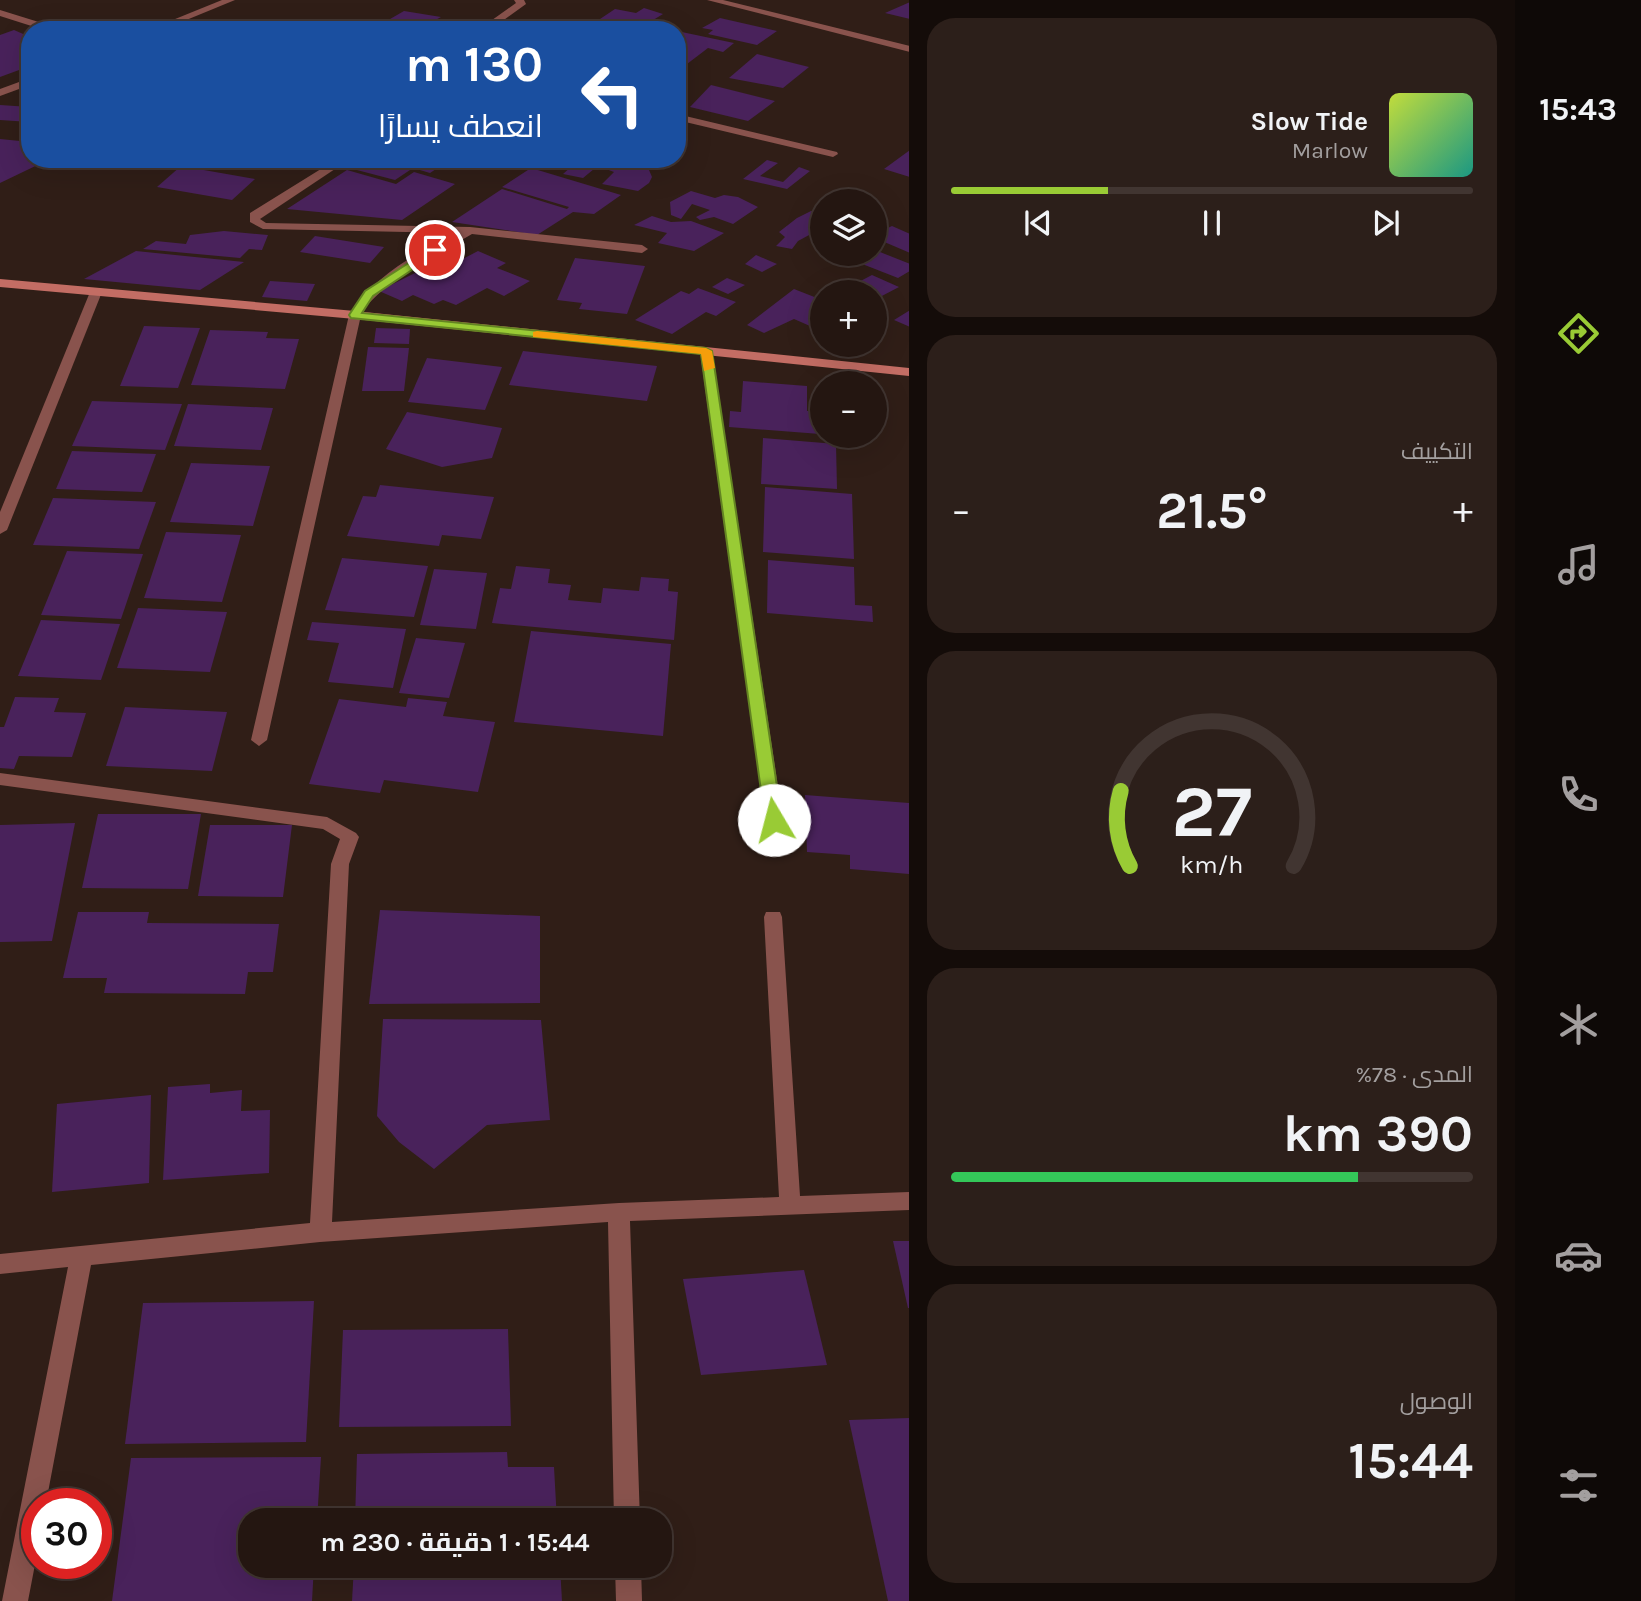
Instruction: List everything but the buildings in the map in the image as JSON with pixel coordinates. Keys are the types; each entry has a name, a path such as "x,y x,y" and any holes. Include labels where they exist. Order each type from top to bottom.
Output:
{"street":[{"path":"176,21 230,0"},
{"path":"497,21 515,10 521,4 519,0"},
{"path":"712,0 909,49"},
{"path":"0,13 26,21"},
{"path":"0,93 21,85"},
{"path":"686,119 833,154"},
{"path":"330,168 254,215 254,220 263,226 470,230 642,249"},
{"path":"259,740 355,315 369,293 417,259 470,230"},
{"path":"0,283 355,315 909,372"},
{"path":"0,530 96,292"},
{"path":"706,351 774,820"},
{"path":"0,779 327,823 350,836 340,864 320,1232"},
{"path":"773,918 790,1204"},
{"path":"0,1264 320,1232 620,1212 909,1201"},
{"path":"620,1212 627,1508"},
{"path":"15,1601 82,1255"},
{"path":"628,1578 629,1601"}],"slow traffic":[{"path":"537,334 706,351 709,368"}],"route":[{"path":"435,250 417,259 369,293 355,315 706,351 774,820"}]}
